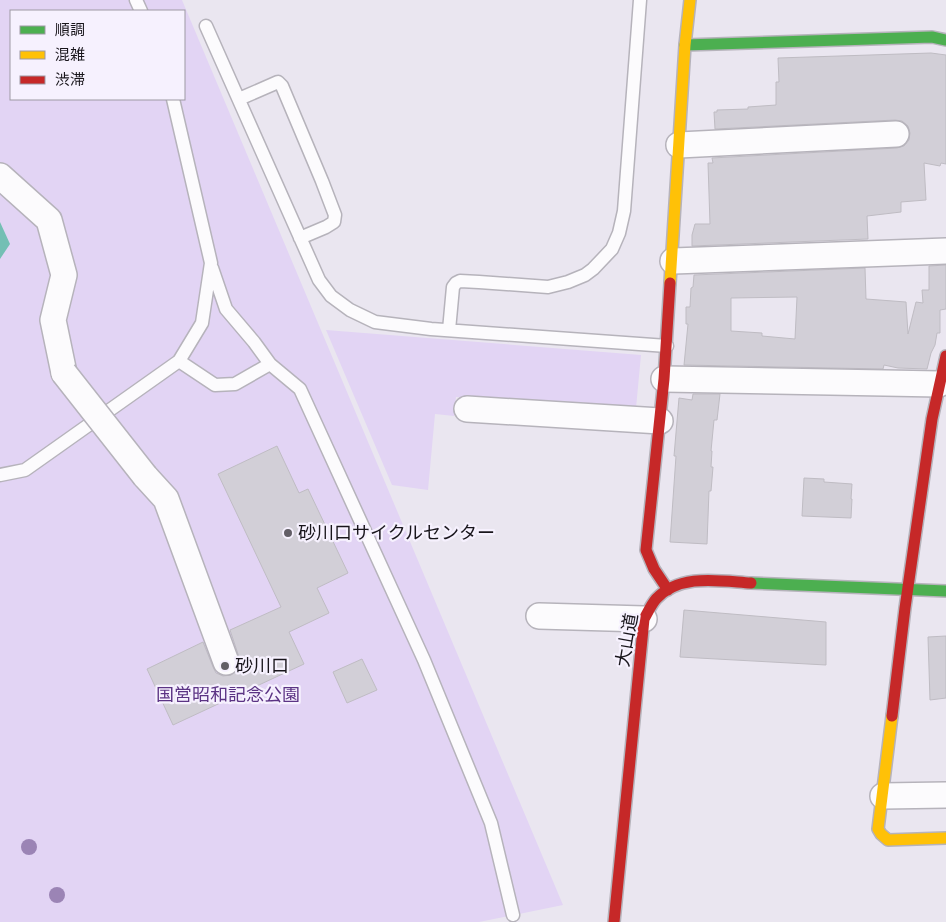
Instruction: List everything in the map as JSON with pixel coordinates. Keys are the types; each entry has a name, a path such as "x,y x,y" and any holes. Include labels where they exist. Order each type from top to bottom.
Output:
{"street":[{"path":"668,590 654,569 646,550 667,346 690,0"},
{"path":"686,45 932,37 946,40"},
{"path":"679,145 896,134"},
{"path":"0,176 49,220 64,275 53,320 64,373 145,476 166,498 226,662"},
{"path":"673,261 946,251"},
{"path":"946,356 932,419 905,608 878,829 888,840 946,838"},
{"path":"664,379 939,384"},
{"path":"467,409 660,422"},
{"name":"大山道","path":"614,922 644,619 652,604 668,590 683,583 697,580 946,591"},
{"path":"539,616 644,619"},
{"path":"883,796 946,795"}],"lane":[{"path":"449,330 453,287 460,281 548,287 585,275 612,249 620,232 624,211 640,0"},
{"path":"206,26 319,280 331,296 350,310 376,322 449,330 667,346"},
{"path":"239,99 278,82 282,86 336,215 334,222 300,238"},
{"path":"173,100 216,284 226,309 270,364 300,389 424,660 491,823 513,915"},
{"path":"0,475 25,470 179,361 202,323 211,262"},
{"path":"179,361 215,385 234,384 270,364"}],"green space":[{"name":"国営昭和記念公園","path":"0,0 182,0 563,905 479,922 0,922"},
{"path":"326,330 641,355 636,408 456,397 454,416 435,414 428,490 392,485"}],"shaded area":[{"path":"0,222 10,244 0,259"}],"building":[{"path":"931,53 946,55 946,164 941,163 940,166 924,163 926,200 901,202 901,212 867,216 868,239 692,246 695,224 710,224 708,163 713,163 712,158 897,148 904,146 909,140 908,126 902,121 895,120 715,129 714,112 717,112 717,110 748,109 748,107 776,105 776,82 779,82 778,58"},
{"path":"946,265 946,309 940,310 940,333 937,333 927,369 898,368 884,365 883,369 684,365 688,324 686,324 686,307 690,307 694,275 865,268 866,299 906,302 908,334 916,302 923,303 922,290 929,290 929,266","holes":["797,297 795,339 762,336 762,333 731,331 731,298"]},
{"path":"693,394 720,394 717,420 714,420 711,451 711,467 713,467 711,491 709,491 707,544 670,542 679,398 692,400"},
{"path":"277,446 299,493 308,489 348,573 317,588 329,613 289,632 304,664 173,725 147,669 203,642 216,673 223,676 231,675 237,671 240,664 230,630 281,607 218,474"},
{"path":"804,478 852,484 851,518 802,516"},
{"path":"684,610 826,622 826,665 680,657"},
{"path":"946,636 946,698 930,700 928,637"},
{"path":"362,659 377,690 347,703 333,672"}],"traffic: fast":[{"path":"685,45 932,37 946,40"},
{"path":"751,583 946,591"}],"traffic: slow":[{"path":"670,283 685,45 690,0"},
{"path":"892,716 878,829 888,840 946,838"}],"traffic: jam":[{"path":"668,590 654,569 646,550 664,379 670,283"},
{"path":"892,716 905,608 932,419 946,356"},
{"path":"614,922 644,619 656,599 677,585 701,580 751,583"}],"place":[{"name":"砂川口サイクルセンター","path":"288,533"},
{"name":"砂川口","path":"225,666"}]}
